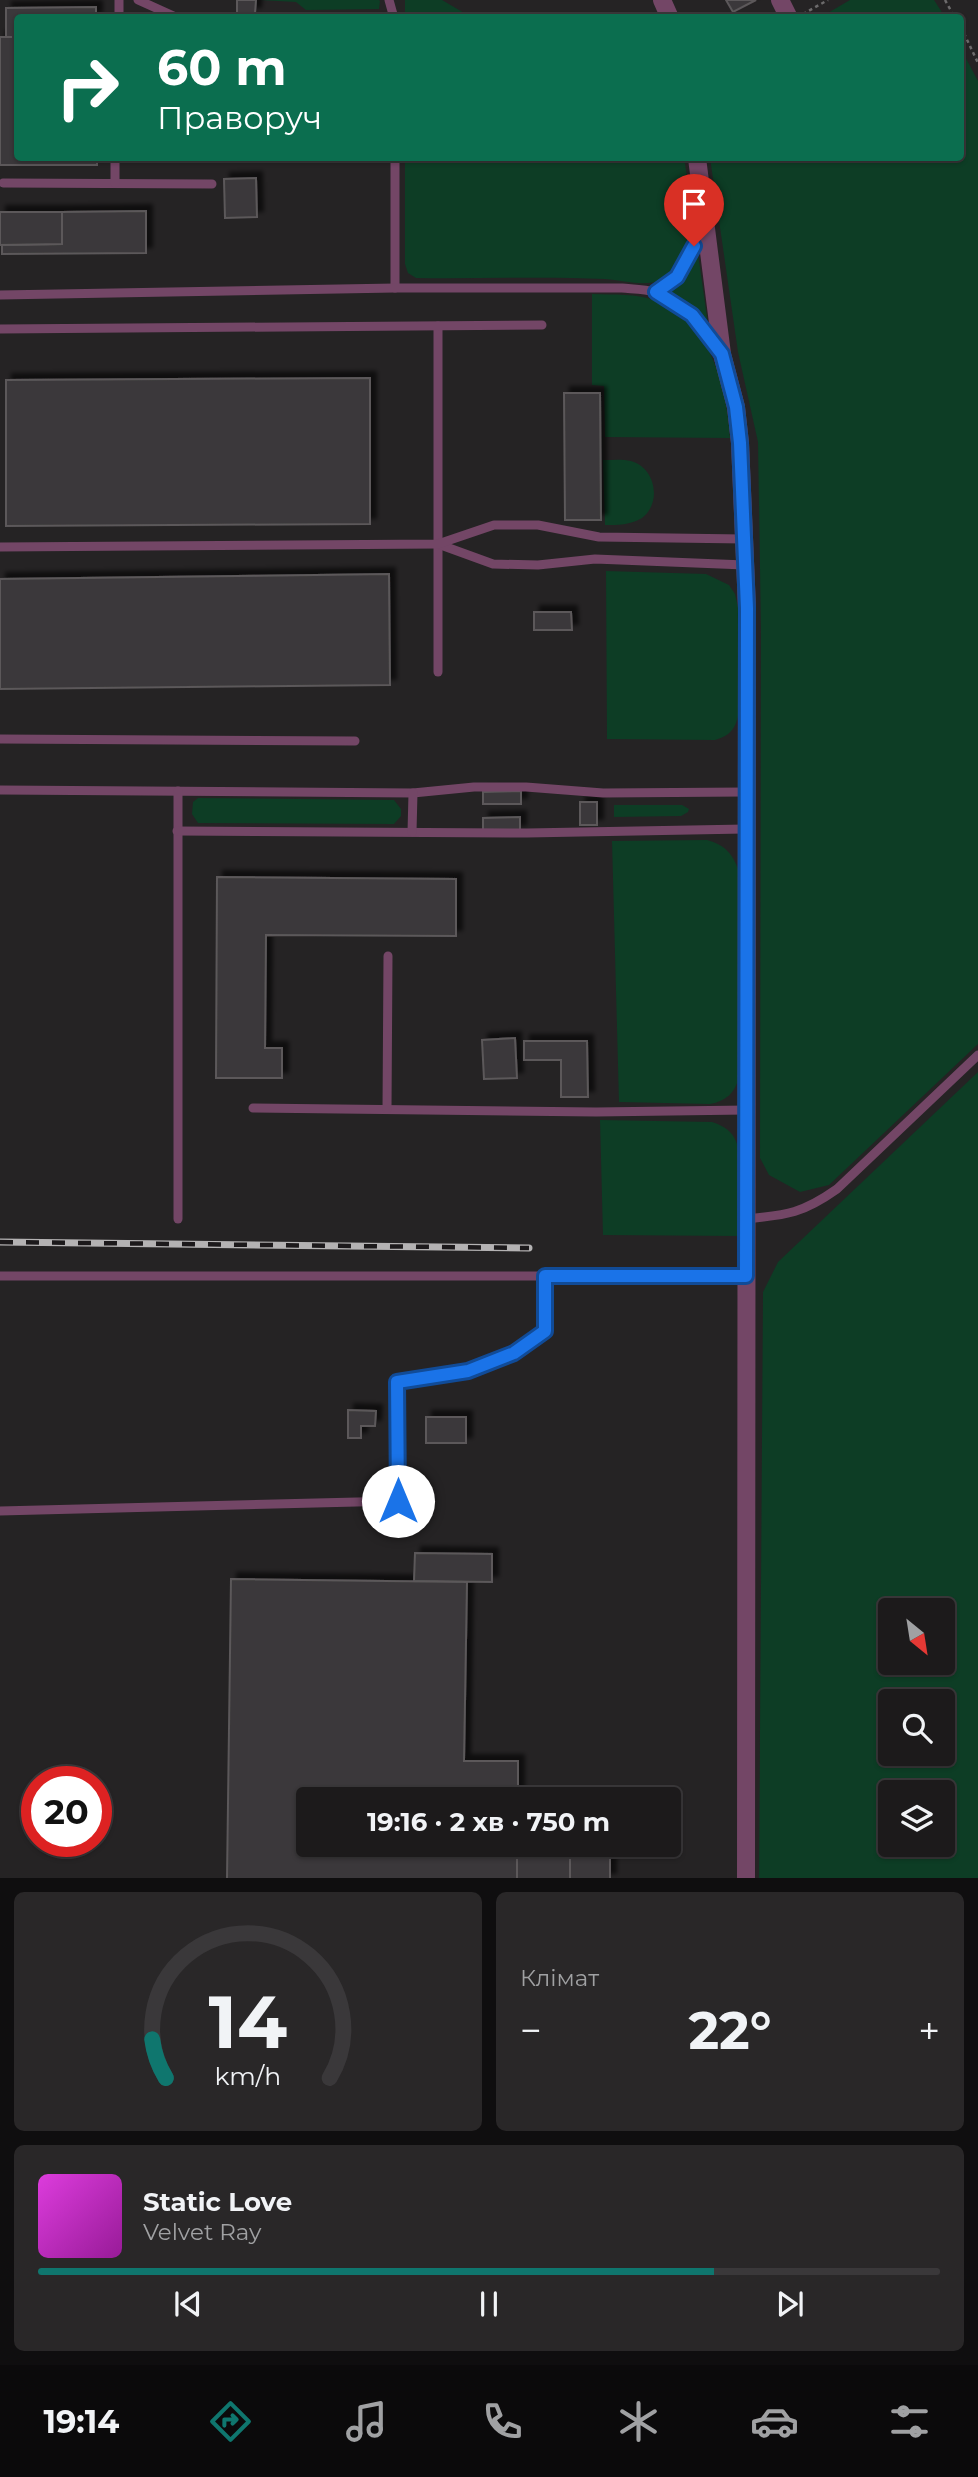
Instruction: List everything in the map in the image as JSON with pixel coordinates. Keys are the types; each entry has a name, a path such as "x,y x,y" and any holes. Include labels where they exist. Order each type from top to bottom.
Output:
{"street":[{"path":"697,161 722,354 736,407 740,443 747,608 746,1878"}],"lane":[{"path":"138,0 168,14"},
{"path":"115,161 115,183"},
{"path":"395,161 395,288"},
{"path":"3,183 212,184"},
{"path":"656,292 677,277 706,225"},
{"path":"0,295 395,288 622,288 656,292 692,315 722,354"},
{"path":"0,329 542,325"},
{"path":"438,326 438,672"},
{"path":"0,547 438,544 494,525 538,525 599,537 744,539"},
{"path":"438,544 493,564 538,565 595,559 745,565"},
{"path":"0,739 355,741"},
{"path":"0,790 413,793 474,787 526,787 603,793 746,792"},
{"path":"178,791 178,1219"},
{"path":"412,832 413,793"},
{"path":"177,831 514,834 745,829"},
{"path":"387,1109 388,957"},
{"path":"746,1219 787,1215 803,1210 829,1195 978,1055"},
{"path":"253,1108 596,1112 747,1110"},
{"path":"0,1276 746,1276"},
{"path":"0,1511 398,1501 397,1382 468,1371 514,1353 545,1331 545,1276"}],"path":[{"path":"805,14 828,0"},
{"path":"964,33 978,63"}],"green space":[{"path":"260,0 380,1 379,9 306,10 296,2"},
{"path":"405,0 442,0 466,14 405,14"},
{"path":"850,0 934,0 943,14 826,14"},
{"path":"964,55 978,81 978,1044 829,1185 800,1192 769,1175 760,1158 761,631 758,442 738,352 710,161 964,161"},
{"path":"405,161 684,161 690,203 689,235 678,263 668,275 658,281 637,283 582,278 416,278 408,273 405,264"},
{"path":"698,253 708,325 689,305 670,291 685,277"},
{"path":"592,294 649,298 675,311 690,324 703,340 720,378 730,438 605,437 604,386 592,385"},
{"path":"603,460 631,461 639,465 651,478 654,495 652,504 642,518 619,525 605,525"},
{"path":"606,571 706,574 729,585 735,594 738,607 741,685 739,714 728,734 715,740 607,739"},
{"path":"198,798 394,800 401,809 401,816 394,824 198,823 192,814 193,802"},
{"path":"614,805 682,805 689,809 681,816 614,817"},
{"path":"707,840 719,844 727,851 739,871 737,1083 729,1095 710,1104 619,1102 612,841"},
{"path":"978,1072 978,1878 759,1878 763,1292 778,1262"},
{"path":"600,1120 712,1122 727,1129 736,1141 739,1152 739,1236 603,1235"}],"building":[{"path":"237,0 256,0 255,13 237,13"},
{"path":"726,0 756,0 733,12"},
{"path":"96,7 96,14 14,14 14,37 6,37 6,8"},
{"path":"0,37 14,37 14,161 97,161 97,165 0,165"},
{"path":"256,178 257,217 225,218 224,179"},
{"path":"146,211 146,253 2,254 2,245 62,244 62,212"},
{"path":"0,212 62,212 62,244 0,245"},
{"path":"370,378 370,524 6,526 6,380"},
{"path":"564,393 600,393 601,520 565,520"},
{"path":"389,574 390,685 0,689 0,579"},
{"path":"534,612 571,612 572,630 534,630"},
{"path":"521,791 521,804 483,804 483,792"},
{"path":"580,802 597,802 597,825 580,825"},
{"path":"520,817 520,831 483,831 483,818"},
{"path":"217,877 456,879 456,936 266,935 265,1048 282,1048 282,1078 216,1078"},
{"path":"515,1038 517,1078 484,1079 482,1040"},
{"path":"524,1041 587,1041 588,1097 561,1097 561,1060 524,1060"},
{"path":"348,1410 376,1411 375,1426 361,1426 361,1438 348,1438"},
{"path":"426,1417 466,1417 466,1443 426,1443"},
{"path":"415,1553 492,1554 492,1582 414,1581"},
{"path":"231,1579 467,1582 464,1761 518,1761 518,1787 296,1787 296,1857 517,1857 517,1878 227,1878"},
{"path":"517,1857 570,1857 570,1878 517,1878"},
{"path":"570,1857 610,1857 610,1878 570,1878"}],"railway":[{"path":"0,1242 529,1248"}],"route":[{"path":"398,1501 397,1382 468,1371 514,1353 545,1331 545,1276 746,1276 747,608 740,443 736,407 722,354 692,315 656,292 677,277 694,246"}]}
